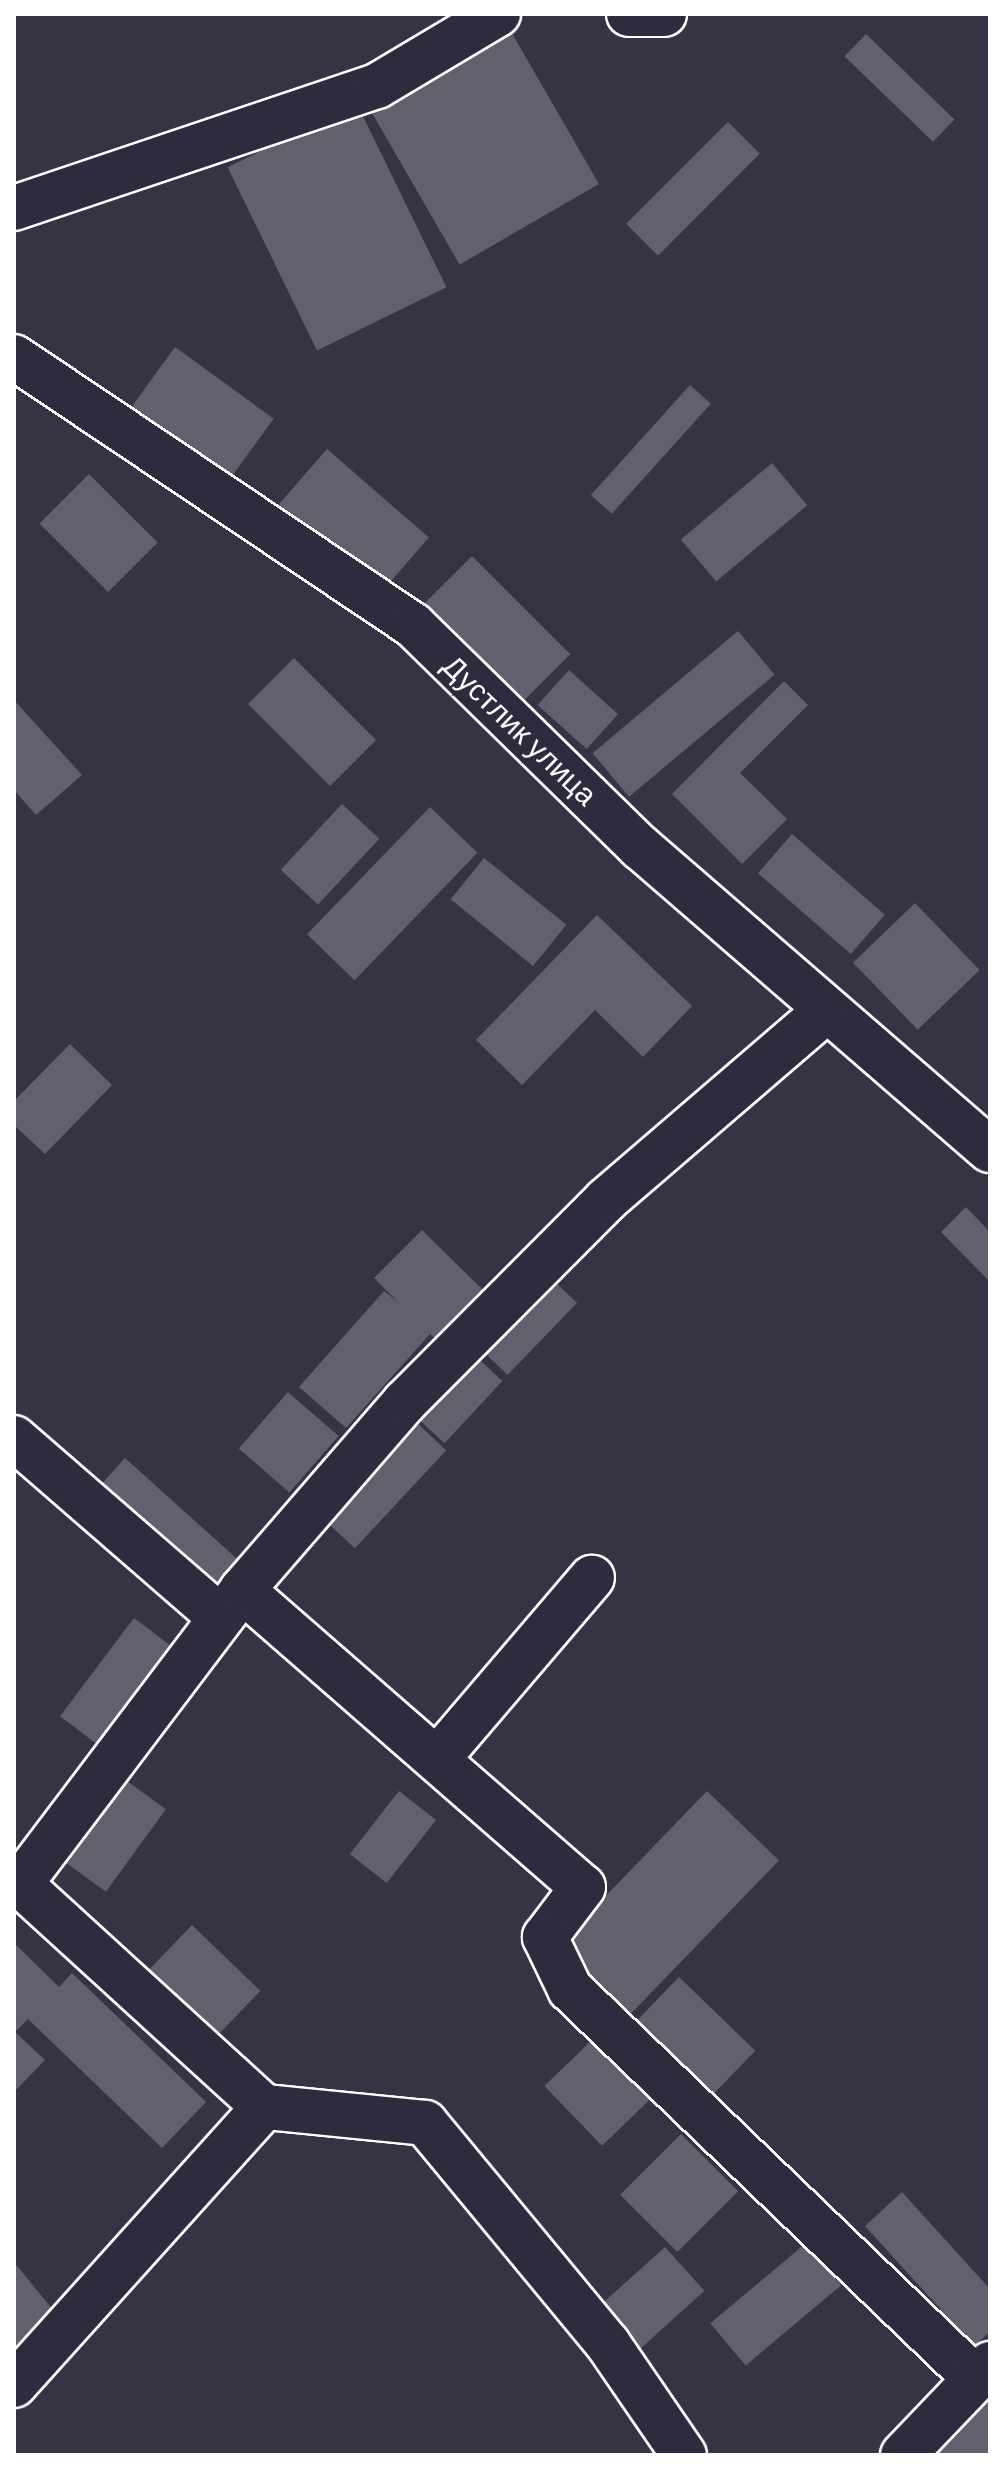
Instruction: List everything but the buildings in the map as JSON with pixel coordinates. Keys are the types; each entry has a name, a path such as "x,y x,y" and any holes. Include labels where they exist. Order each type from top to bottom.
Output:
{"street":[{"path":"14,208 377,86 498,14"},
{"path":"629,14 664,14"},
{"name":"Дустлик улица","path":"14,357 413,625 640,847 827,1010 983,1134"},
{"path":"684,2455 608,2344 425,2123 264,2107 20,1884 232,1604 405,1402 606,1200 827,1010"},
{"path":"14,1438 438,1758 583,1887 545,1937 570,1989 983,2372 903,2455"},
{"path":"438,1758 592,1578"},
{"path":"14,2385 264,2107"}]}
